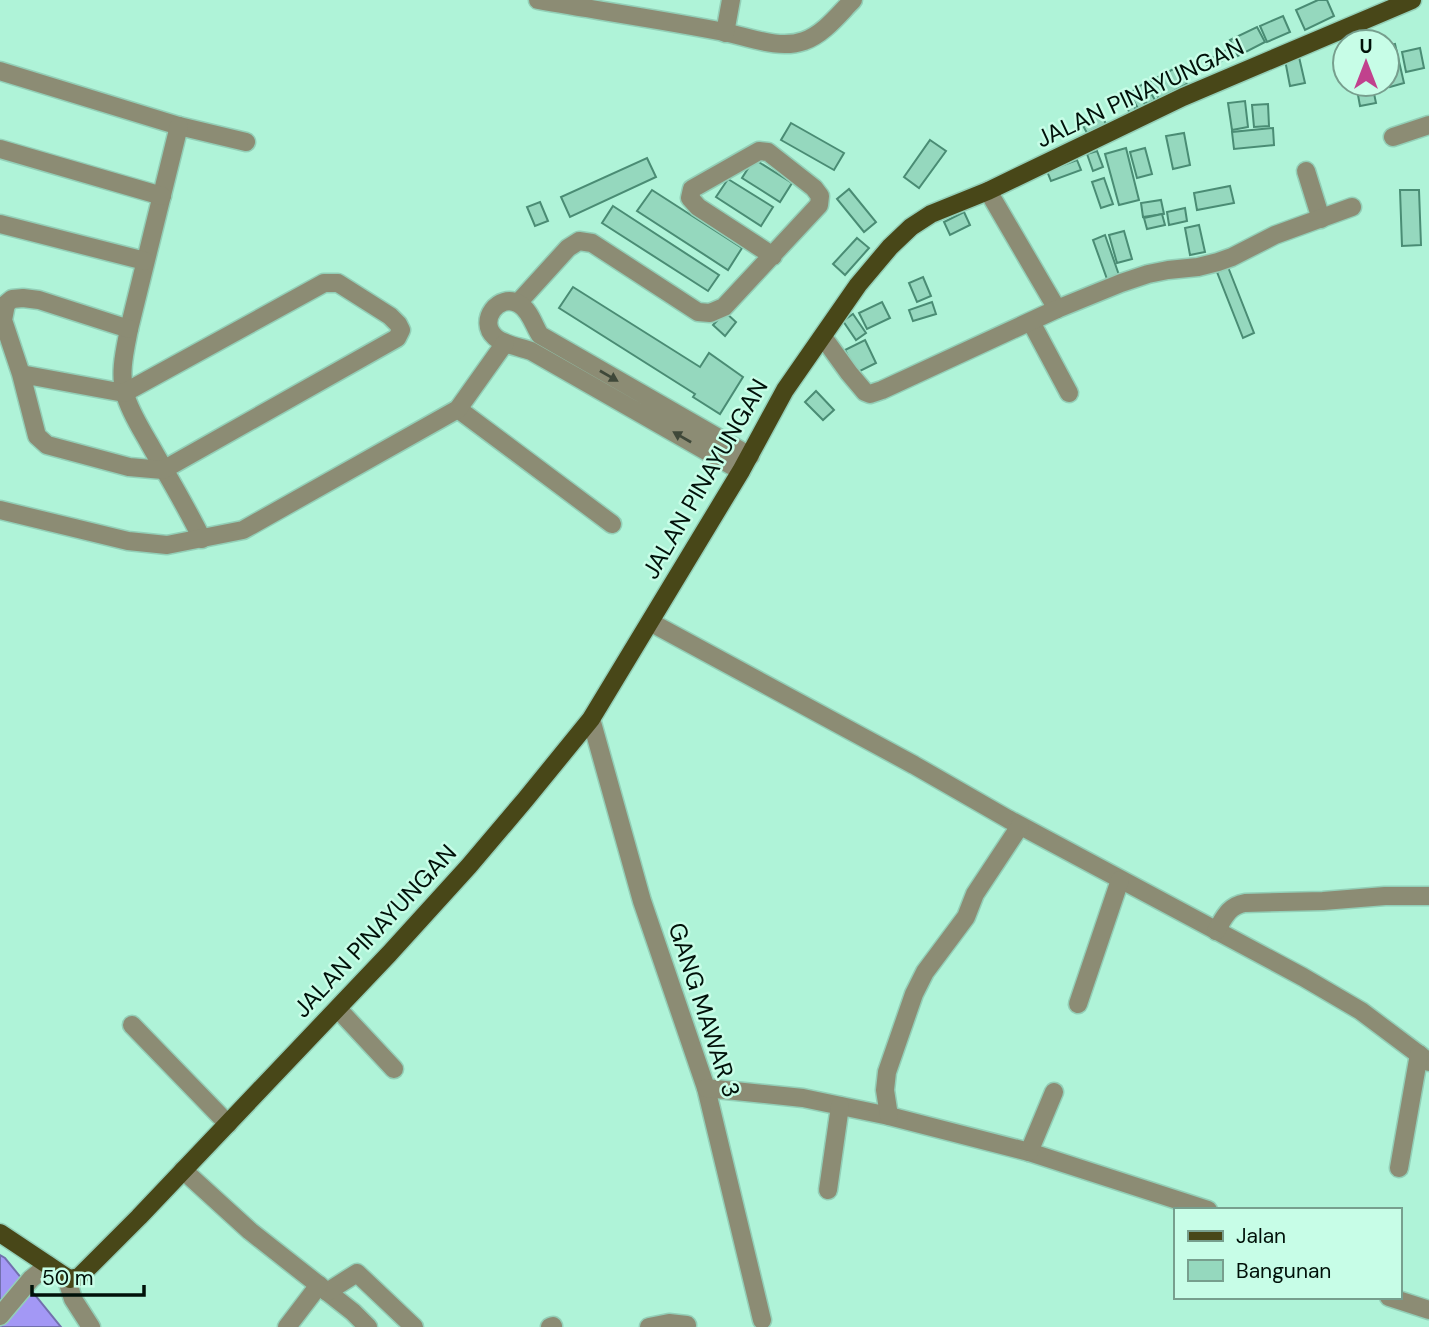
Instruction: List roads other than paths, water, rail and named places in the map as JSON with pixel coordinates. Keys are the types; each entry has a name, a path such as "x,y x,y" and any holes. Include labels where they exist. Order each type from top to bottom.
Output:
{"main road":[{"name":"JALAN PINAYUNGAN","path":"68,1278 79,1277 338,1009 469,866 591,719 745,464 785,390 858,285 911,227 931,214 988,191 1182,97 1412,0"},
{"path":"0,1233 68,1278"}],"street":[{"path":"538,0 625,8 725,33 781,43 805,41 817,35 853,0"},
{"path":"725,33 731,0"},
{"path":"0,71 179,126 246,142"},
{"path":"1393,137 1429,125"},
{"path":"179,126 124,351 124,393 132,414 163,470 182,497 202,539"},
{"path":"0,149 162,196"},
{"path":"519,303 568,248 579,241 592,243 698,312 709,313 724,307 773,256 819,205 820,196 814,188 768,152 759,152 692,189 690,198 698,207 773,256"},
{"path":"1306,171 1321,219"},
{"path":"988,191 1057,309"},
{"path":"823,337 849,373 865,392 870,394 1057,309 1121,283 1149,274 1198,267 1232,257 1275,235 1352,207"},
{"path":"0,224 145,261"},
{"path":"21,374 124,393 324,283 338,283 390,316 401,330 397,338 163,470 129,467 47,445 37,436 3,320 6,304 12,299 38,300 129,329"},
{"path":"545,349 526,310 519,303 499,303 492,310 488,319 489,329 495,337 531,351 545,349 745,464"},
{"path":"1031,322 1069,393"},
{"path":"0,510 128,541 167,545 243,530 458,409 505,343"},
{"path":"458,409 612,524"},
{"path":"650,622 1361,1011 1424,1058 1399,1168"},
{"name":"GANG MAWAR 3","path":"591,719 642,901 706,1088 762,1320"},
{"path":"889,1116 885,1090 887,1072 914,994 925,972 966,917 975,894 1020,826"},
{"path":"1078,1004 1120,880"},
{"path":"1216,931 1228,911 1245,903 1429,896"},
{"path":"338,1009 394,1069"},
{"path":"132,1025 228,1124"},
{"path":"706,1088 803,1098 889,1116 1029,1152 1202,1208"},
{"path":"1029,1152 1054,1092"},
{"path":"828,1190 840,1106"},
{"path":"183,1170 250,1231 368,1327"},
{"path":"0,1316 31,1279 48,1265"},
{"path":"287,1327 323,1289 357,1273 414,1327"},
{"path":"68,1278 73,1299 91,1327"},
{"path":"1395,1299 1429,1310"},
{"path":"649,1327 669,1323 687,1325"}]}
